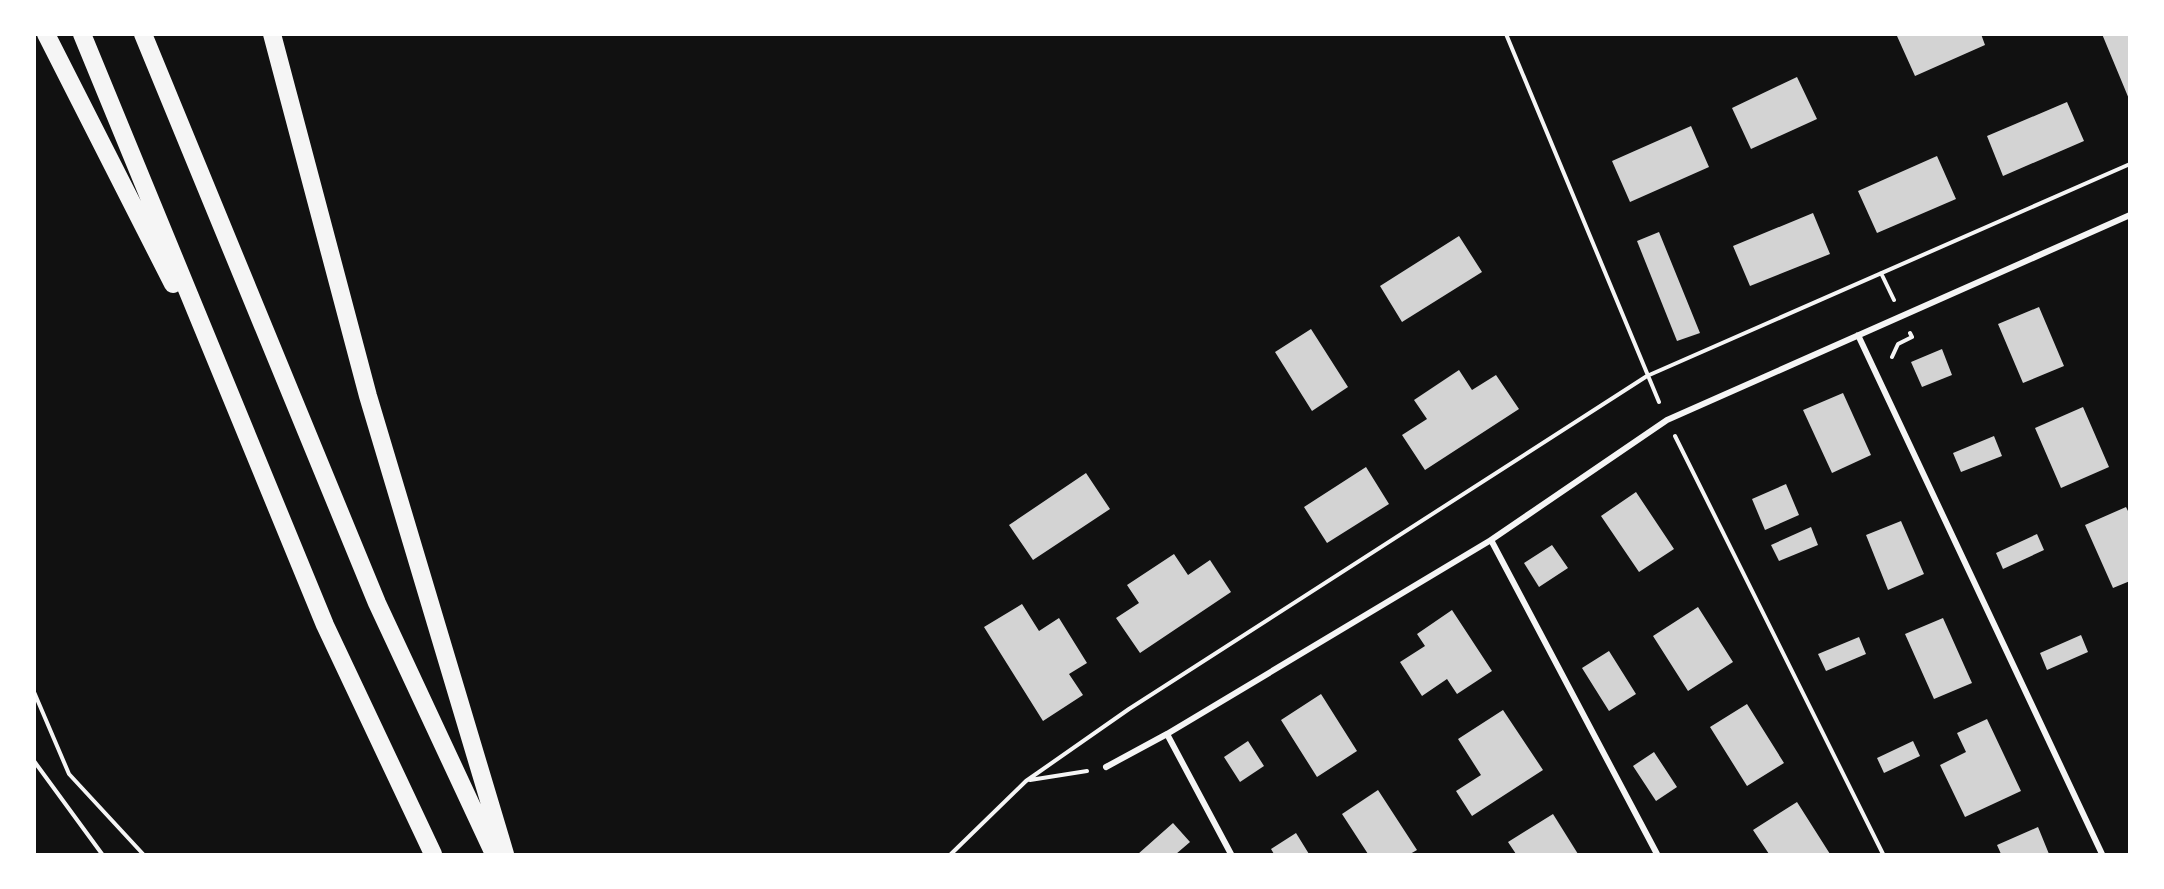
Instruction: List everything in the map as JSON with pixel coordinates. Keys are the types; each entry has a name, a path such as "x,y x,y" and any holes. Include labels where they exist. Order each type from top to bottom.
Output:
{"highway":[{"path":"46,34 235,406"},
{"path":"82,34 325,625 433,855"},
{"path":"143,34 377,603 494,855"},
{"path":"272,34 368,396 504,855"}],"street":[{"path":"1106,767 1167,734 1491,540 1667,420 2130,215"},
{"path":"1858,336 2102,855"},
{"path":"1491,540 1657,855"},
{"path":"1167,734 1231,855"}],"path":[{"path":"1506,34 1667,420 1883,855"},
{"path":"951,855 1026,781 1129,709 1647,376 2130,164"},
{"path":"34,692 69,774 143,855"},
{"path":"34,761 102,855"},
{"path":"1026,781 1106,767"}],"building":[{"path":"1900,34 1981,34 1985,45 1915,76 1897,36"},
{"path":"2102,34 2130,34 2129,99"},
{"path":"1797,77 1817,119 1751,149 1732,108"},
{"path":"2067,102 2084,141 2003,176 1987,136"},
{"path":"1691,126 1709,167 1630,202 1612,161"},
{"path":"1937,156 1956,199 1877,233 1858,191"},
{"path":"1813,213 1830,254 1750,286 1733,246"},
{"path":"1659,232 1700,333 1677,341 1637,241"},
{"path":"1459,236 1482,272 1402,322 1380,286"},
{"path":"2039,307 2064,366 2023,383 1998,324"},
{"path":"1311,329 1348,387 1312,411 1275,352"},
{"path":"1942,349 1952,375 1922,387 1911,362"},
{"path":"1459,370 1472,390 1496,375 1519,409 1425,470 1402,435 1427,419 1414,400"},
{"path":"1843,393 1871,455 1832,473 1803,410"},
{"path":"2083,407 2109,467 2061,488 2035,428"},
{"path":"1994,436 2002,456 1961,472 1953,453"},
{"path":"1366,467 1389,504 1327,543 1304,507"},
{"path":"1086,473 1110,509 1033,560 1009,525"},
{"path":"1786,484 1799,515 1765,530 1752,499"},
{"path":"1636,492 1674,549 1639,572 1601,516"},
{"path":"2126,507 2130,515 2130,581 2113,588 2085,525"},
{"path":"1901,521 1924,574 1888,590 1866,535"},
{"path":"1811,527 1818,545 1779,561 1771,545"},
{"path":"2037,534 2044,550 2003,569 1996,553"},
{"path":"1552,545 1568,568 1539,587 1524,563"},
{"path":"1174,554 1188,575 1210,560 1231,592 1140,653 1116,618 1139,603 1127,585"},
{"path":"1022,604 1039,631 1059,618 1087,663 1069,674 1083,695 1043,721 984,627"},
{"path":"1698,607 1733,662 1688,691 1653,636"},
{"path":"1452,610 1492,671 1457,694 1447,679 1422,696 1400,662 1425,646 1417,634"},
{"path":"1943,618 1972,683 1934,699 1905,634"},
{"path":"2081,635 2088,652 2047,670 2040,653"},
{"path":"1859,637 1866,654 1826,671 1818,654"},
{"path":"1609,651 1636,694 1609,711 1582,668"},
{"path":"1321,694 1357,751 1317,777 1281,720"},
{"path":"1747,704 1784,763 1747,786 1710,727"},
{"path":"1503,710 1543,770 1472,816 1456,791 1481,775 1458,739"},
{"path":"1987,719 2021,791 1965,817 1940,765 1966,752 1957,733"},
{"path":"1248,741 1264,766 1240,782 1224,757"},
{"path":"1913,741 1920,756 1884,773 1877,758"},
{"path":"1654,752 1677,787 1656,801 1633,766"},
{"path":"1378,790 1417,850 1410,854 1368,854 1342,814"},
{"path":"1797,802 1830,854 1769,854 1753,830"},
{"path":"1553,814 1578,854 1516,854 1508,842"},
{"path":"1173,823 1190,842 1176,854 1138,854"},
{"path":"2038,827 2049,854 2001,854 1997,845"},
{"path":"1296,833 1309,854 1274,854 1271,849"}]}
